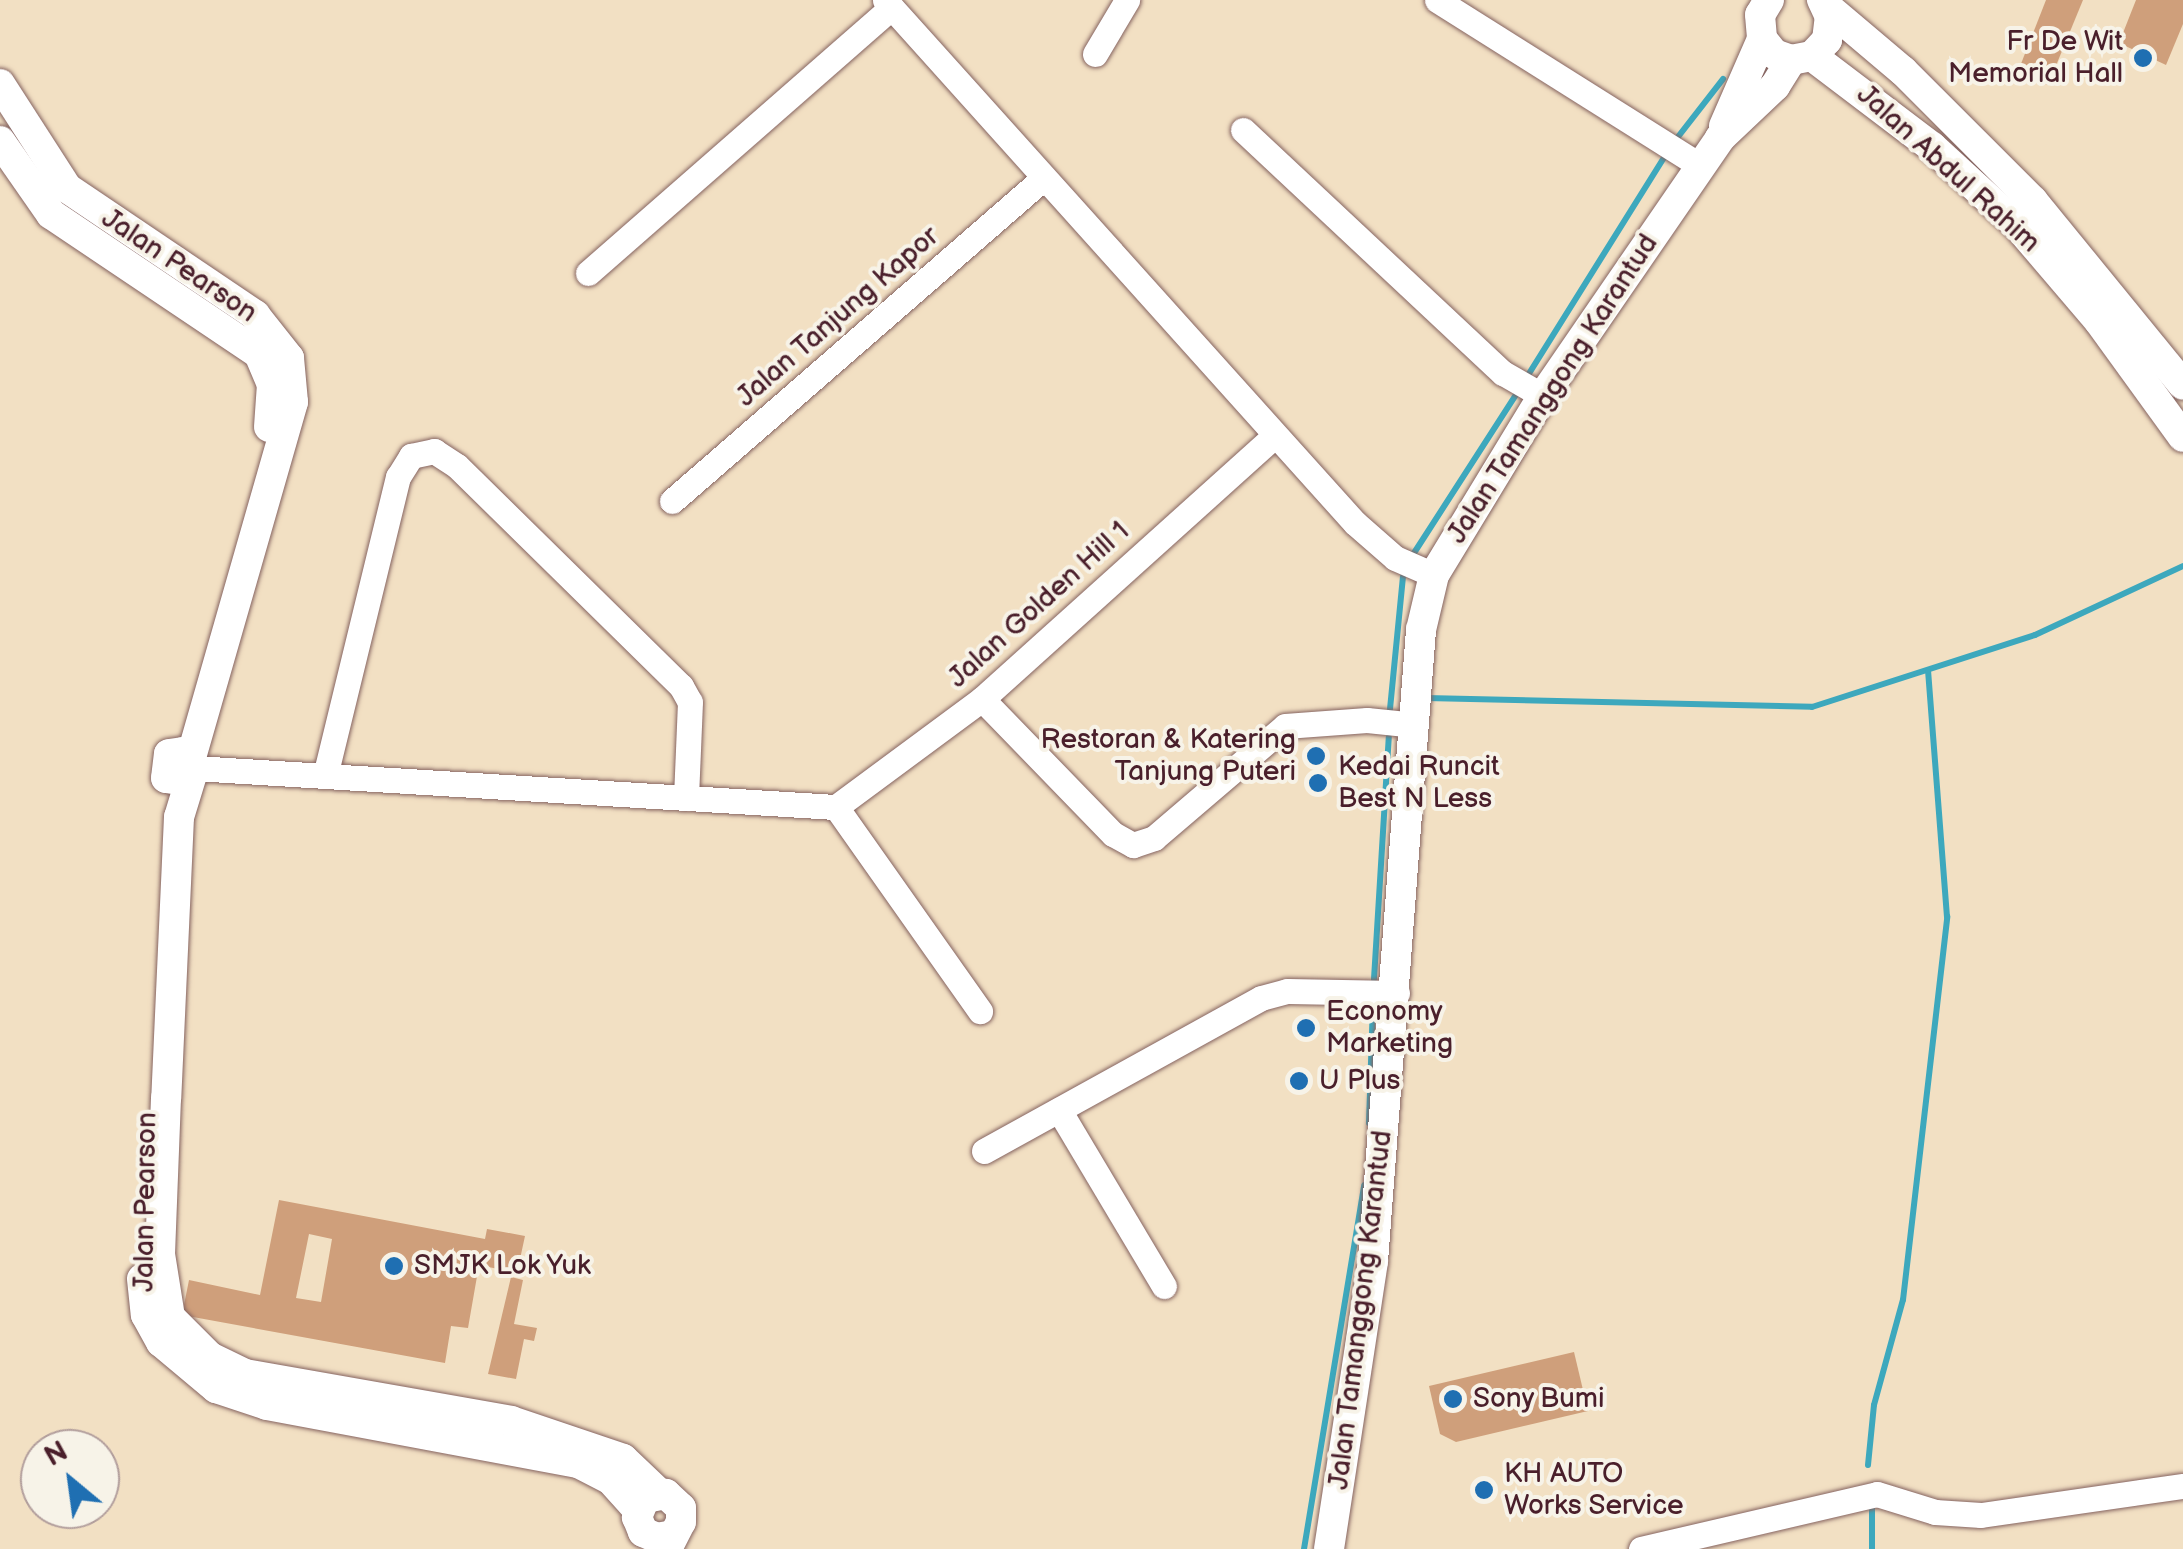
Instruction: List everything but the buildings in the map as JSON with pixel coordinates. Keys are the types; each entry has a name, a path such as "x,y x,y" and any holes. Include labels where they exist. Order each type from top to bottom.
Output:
{"main road":[{"name":"Jalan Tamanggong Karantud","path":"1720,138 1762,40 1766,1"},
{"name":"Jalan Tamanggong Karantud","path":"1329,1549 1373,1261 1397,994 1422,630 1434,575 1536,392 1684,154 1720,138 1831,28 1824,3"},
{"name":"Jalan Abdul Rahim","path":"1824,3 1903,70 2033,202 2183,385"},
{"name":"Jalan Abdul Rahim","path":"1762,40 1774,54 1802,58 1860,88 2017,225 2099,321 2183,437"},
{"name":"Jalan Pearson","path":"0,84 19,123 67,188 255,315 289,358 293,402 181,768"},
{"name":"Jalan Pearson","path":"0,140 51,214 249,343 272,384 266,439 181,768 160,1234 162,1296 170,1317 201,1350 245,1374 510,1421 623,1459 653,1528"}],"street":[{"path":"1095,54 1126,0"},
{"path":"1437,0 1684,154"},
{"path":"588,273 888,4 1274,436 1380,546 1434,575"},
{"path":"1243,130 1503,373 1536,392"},
{"name":"Jalan Tanjung Kapor","path":"672,501 1043,179"},
{"name":"Jalan Golden Hill 1","path":"836,807 982,699 1274,436"},
{"path":"325,776 398,477 411,456 434,451 457,466 681,686 690,702 686,798"},
{"path":"982,699 1112,834 1133,845 1154,838 1285,726 1368,720 1416,725"},
{"path":"181,768 836,807 980,1011"},
{"path":"984,1151 1261,998 1287,990 1397,994"},
{"path":"1059,1110 1164,1286"},
{"path":"1640,1549 1877,1494 1935,1512 1981,1515 2183,1486"}],"waterway":[{"path":"1674,142 1723,79"},
{"path":"1525,380 1667,153"},
{"path":"1414,553 1519,390"},
{"path":"1426,698 1812,707 2035,635 2183,566"},
{"path":"1390,709 1403,577"},
{"path":"1868,1465 1874,1405 1903,1300 1947,917 1928,672"},
{"path":"1374,979 1389,737"},
{"path":"1369,1123 1373,1004"},
{"path":"1304,1549 1364,1185"},
{"path":"1872,1508 1872,1549"}],"place":[{"name":"Fr De Wit Memorial Hall","path":"2143,58"},
{"name":"Restoran & Katering Tanjung Puteri","path":"1316,756"},
{"name":"Kedai Runcit Best N Less","path":"1318,783"},
{"name":"Economy Marketing","path":"1306,1028"},
{"name":"U Plus","path":"1299,1081"},
{"name":"SMJK Lok Yuk","path":"394,1266"},
{"name":"Sony Bumi","path":"1453,1399"},
{"name":"KH AUTO Works Service","path":"1484,1490"}]}
